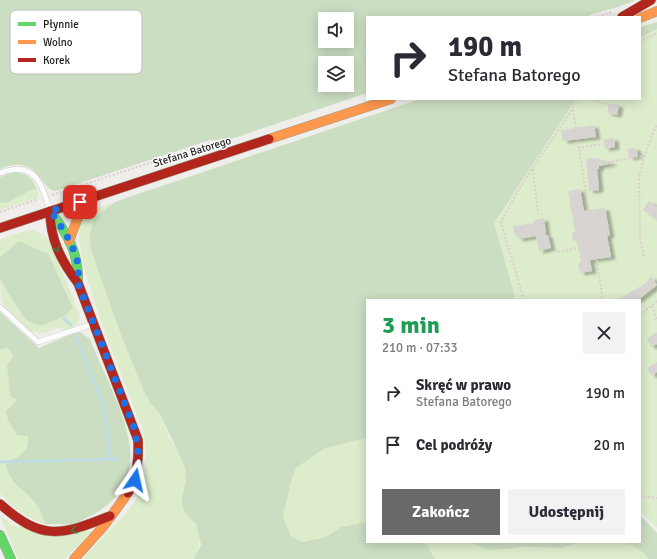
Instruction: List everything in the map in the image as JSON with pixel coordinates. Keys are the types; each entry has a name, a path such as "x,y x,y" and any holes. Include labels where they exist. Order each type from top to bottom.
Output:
{"main road":[{"path":"624,16 651,0"},
{"path":"641,18 657,11"},
{"name":"Stefana Batorego","path":"0,228 388,100"},
{"path":"69,241 71,230 77,216 94,197"},
{"path":"50,211 56,218 69,241 78,265 78,283"},
{"path":"50,211 49,225 53,240 67,270 78,283 132,421 139,450 138,469 126,499 74,559"},
{"path":"0,504 16,520 41,531 58,533 77,530 110,516"},
{"path":"0,535 11,559"}],"lane":[{"path":"0,173 17,168 32,172 37,178 46,197 50,211"},
{"path":"0,306 38,342 94,324"}],"path":[{"path":"641,41 657,33"},
{"path":"524,299 502,223 508,209 532,169 578,100"},
{"path":"593,100 607,104"},
{"path":"573,109 593,245 603,299"},
{"path":"644,256 640,239 639,176 644,156 657,124"},
{"path":"0,212 210,143 224,142"},
{"path":"578,148 602,144"},
{"path":"604,163 644,156"},
{"path":"532,169 538,214"},
{"path":"558,252 593,245"},
{"path":"641,315 657,301"},
{"path":"652,306 657,321"},
{"path":"641,496 657,498"}],"green space":[{"path":"0,0 635,0 588,16 366,16 366,93 231,139 210,140 56,191 46,185 31,168 23,165 13,165 0,169"},
{"path":"657,22 657,29 641,37 641,27"},
{"path":"657,29 657,528 641,513 641,299 516,299 494,223 575,100 641,100 641,37"},
{"path":"417,100 575,100 494,223 516,299 366,299 366,438 325,448 296,468 291,482 283,517 291,536 303,542 326,537 341,527 366,522 366,543 426,543 435,559 194,559 201,545 196,524 185,513 182,505 182,497 186,480 185,467 160,414 151,404 143,389 121,335 91,250 90,233 94,221 103,211 117,201"},
{"path":"14,172 26,175 32,180 37,189 33,189 9,202 0,203 0,177"},
{"path":"33,189 37,189 39,196 37,198 0,210 0,203 9,202"},
{"path":"117,201 98,215 92,226 90,233 91,250 121,335 143,389 151,404 160,414 170,439 182,457 185,467 186,480 182,497 194,520 199,535 198,551 194,559 83,559 134,503 143,482 145,471 146,449 142,427 101,322 83,260 79,236 81,222 88,214"},
{"path":"28,230 41,234 51,244 80,316 78,323 71,329 62,330 59,327 44,333 32,332 5,307 1,300 0,278 7,291 19,241 0,257 0,239"},
{"path":"19,241 48,254 73,308 63,317 40,326 25,319 7,291 0,278 0,257"},
{"path":"0,312 39,348 74,333 80,332 90,339 119,408 128,435 130,448 129,471 114,499 97,513 76,523 45,524 36,504 14,483 8,472 6,465 25,451 28,436 17,435 8,421 6,411 18,400 10,396 7,365 13,357 10,350 6,348 0,350"},
{"path":"6,348 10,350 13,357 7,365 10,396 19,400 6,411 8,421 17,435 28,435 28,443 24,453 15,457 6,465 10,478 32,499 40,511 45,524 20,512 0,493 0,350"},
{"path":"366,438 366,522 341,527 326,537 303,542 291,536 283,517 291,482 296,468 325,448"},
{"path":"0,515 13,526 92,531 65,559 18,559"},
{"path":"641,516 657,533 657,559 649,559 640,550 628,543 641,543"},
{"path":"426,543 470,543 508,548 561,548 579,543 628,543 640,550 649,559 435,559"},
{"path":"471,543 579,543 561,548 524,547 490,550"}],"building":[{"path":"609,103 619,105 617,115 607,113"},
{"path":"594,125 596,137 563,141 561,130"},
{"path":"614,138 615,147 605,149 603,140"},
{"path":"636,148 638,156 629,158 627,149"},
{"path":"595,158 614,163 599,166 599,169 597,169 599,190 589,191 586,159"},
{"path":"580,189 584,211 605,208 610,235 607,236 611,257 590,260 592,271 580,273 578,263 581,262 577,240 573,241 572,232 575,232 568,191"},
{"path":"649,201 657,207 657,220 643,210"},
{"path":"544,218 546,235 548,235 551,248 539,251 536,236 519,239 518,236 515,236 513,226 534,223 534,220"},
{"path":"651,276 657,285 639,299 619,299 646,283"},
{"path":"657,332 657,344 651,347 647,339"},
{"path":"657,362 657,372 652,376 647,368"}],"waterway":[{"path":"64,319 71,325"},
{"path":"76,337 103,405 111,459"},
{"path":"0,462 118,459"}],"traffic: fast":[{"path":"50,211 67,236 71,245 77,263 78,283"},
{"path":"0,535 11,559"}],"traffic: slow":[{"path":"641,18 657,11"},
{"path":"269,139 388,100"},
{"path":"69,241 78,217 94,198"},
{"path":"74,559 103,527 128,493"}],"traffic: jam":[{"path":"624,16 651,0"},
{"path":"0,228 269,139"},
{"path":"50,211 54,240 66,266 78,283 138,440 137,468 134,480 128,493"},
{"path":"0,504 28,524 40,529 52,531 64,531 78,528 110,516"}],"route":[{"path":"80,202 50,211 59,223 73,250 78,265 78,283 132,421 138,440 139,450 138,469 135,480"}]}
